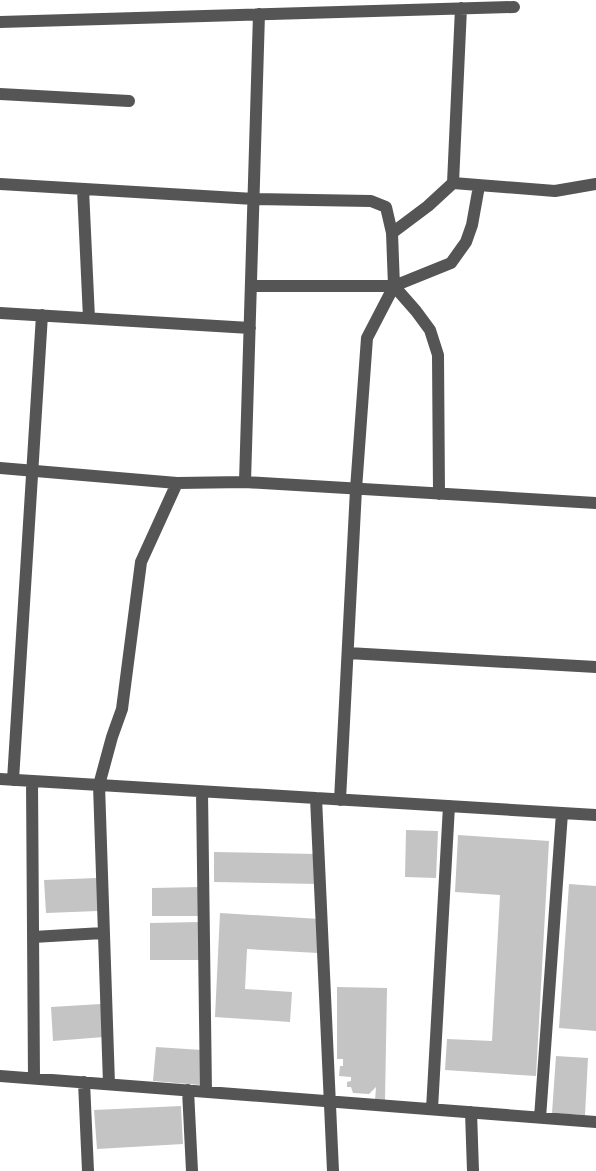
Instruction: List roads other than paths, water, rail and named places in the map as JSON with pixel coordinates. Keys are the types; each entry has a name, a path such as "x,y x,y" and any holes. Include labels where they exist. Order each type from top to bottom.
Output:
{"street":[{"path":"0,22 514,7"},
{"path":"392,233 428,206 453,183 461,8"},
{"path":"245,482 260,14"},
{"path":"0,94 129,101"},
{"path":"453,183 555,191 596,184"},
{"path":"0,184 254,199 370,201 386,207 392,233 393,286 367,338 356,489 340,800"},
{"path":"251,286 393,286 451,263 466,242 472,225 479,186"},
{"path":"83,189 89,318"},
{"path":"393,286 430,330 438,355 439,494"},
{"path":"0,312 250,328"},
{"path":"13,780 42,315"},
{"path":"0,468 177,483 245,482 596,503"},
{"path":"109,1084 99,785 122,709 141,562 177,483"},
{"path":"348,653 596,667"},
{"path":"0,779 596,815"},
{"path":"32,781 34,1078"},
{"path":"202,792 206,1092"},
{"path":"316,798 333,1171"},
{"path":"432,1109 449,806"},
{"path":"540,1118 562,813"},
{"path":"33,938 103,933"},
{"path":"0,1076 596,1122"},
{"path":"84,1082 88,1171"},
{"path":"188,1090 192,1171"},
{"path":"471,1112 473,1171"}]}
